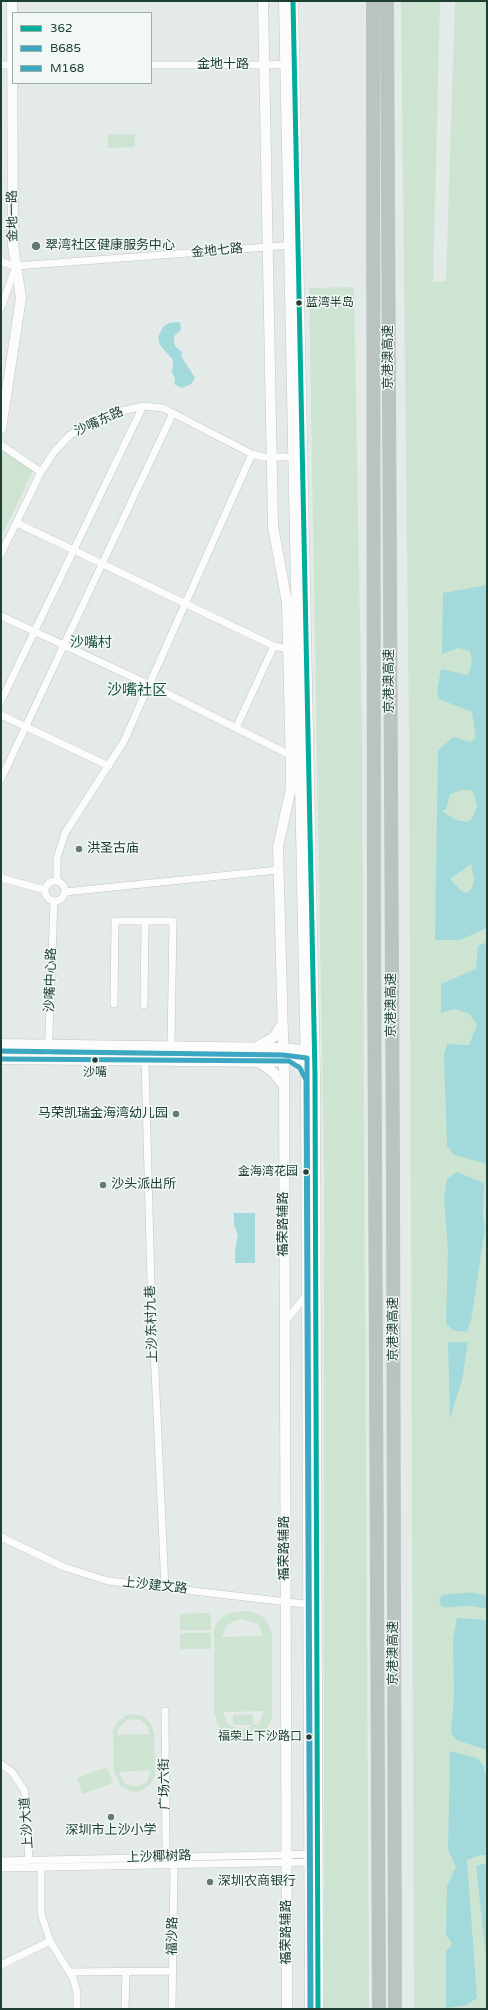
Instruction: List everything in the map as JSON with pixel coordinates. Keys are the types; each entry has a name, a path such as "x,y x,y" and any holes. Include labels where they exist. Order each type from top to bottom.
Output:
{"highway":[{"name":"京港澳高速","path":"373,1 374,934 380,2009"},
{"name":"京港澳高速","path":"387,1 393,1166 395,2009"}],"main road":[{"name":"金地一路","path":"12,1 12,65"},
{"path":"263,1 273,532 287,603 288,649 310,1054 306,1080 307,1294 312,1605"},
{"path":"284,1 290,63"},
{"path":"293,1 290,63 310,1054 314,1858 318,2009"},
{"name":"金地一路","path":"1,429 21,298 14,245 12,84"},
{"path":"295,757 298,457"},
{"path":"287,603 296,587"},
{"path":"287,603 297,622"},
{"name":"福荣路辅路","path":"287,2009 284,1087 287,1062 283,1048 278,840 291,783 295,757"},
{"path":"251,1047 263,1044 273,1038 280,1029 282,1022"},
{"path":"1,1044 283,1048 310,1054"},
{"path":"1,1059 287,1062 310,1054"},
{"path":"256,1062 274,1072 284,1087"},
{"path":"287,1062 300,1068 306,1080"},
{"path":"310,2009 314,1858"}],"street":[{"name":"金地十路","path":"152,65 264,65 290,63"},
{"path":"1,65 12,65"},
{"name":"金地七路","path":"1,262 16,266 294,245"},
{"path":"1,308 16,266"},
{"path":"1,701 144,406"},
{"name":"沙嘴东路","path":"1,554 17,524 41,472 54,452 70,435 91,423 117,412 144,406 163,408 252,454 262,457 298,457"},
{"path":"1,779 173,413"},
{"path":"1,445 41,472"},
{"path":"57,881 57,858 65,833 124,741 252,454"},
{"path":"17,524 274,646 288,649"},
{"path":"1,616 150,685 295,757"},
{"path":"236,728 274,646"},
{"path":"1,715 109,766"},
{"path":"65,892 278,870"},
{"path":"1,878 45,890"},
{"path":"57,881 64,886 65,892 62,898 54,901 46,896 45,890 50,882 57,881"},
{"name":"沙嘴中心路","path":"48,1060 54,901"},
{"path":"114,1004 115,921 173,921 171,1046"},
{"path":"144,921 144,1005"},
{"name":"上沙东村九巷","path":"145,1061 151,1280 165,1588"},
{"path":"284,1323 307,1294"},
{"name":"上沙建文路","path":"1,1537 64,1567 93,1577 125,1584 312,1605"},
{"name":"广场六街","path":"165,1711 166,1857"},
{"name":"上沙大道","path":"1,1764 12,1772 24,1790 26,1801 29,1865"},
{"name":"上沙椰树路","path":"41,1865 166,1857 314,1858"},
{"name":"上沙椰树路","path":"1,1868 29,1865 174,1864 287,1858"},
{"name":"上沙椰树路","path":"1,1861 29,1865"},
{"name":"福沙路","path":"172,2009 174,1864"},
{"path":"41,1865 41,1910 50,1941 75,1984 77,2009"},
{"path":"1,1965 50,1941"},
{"path":"126,1971 126,2009"},
{"path":"69,1972 173,1971"}],"green space":[{"path":"401,1 440,1 433,282 446,281 455,1 487,1 487,2009 414,2009 409,729"},
{"path":"135,134 135,147 108,148 108,135"},
{"path":"354,287 362,739 369,2009 324,2009 324,1172 309,288"},
{"path":"3,450 33,471 1,537 1,451"},
{"path":"242,1611 253,1612 264,1618 268,1623 272,1636 272,1718 266,1730 244,1738 233,1736 222,1730 218,1725 214,1712 214,1630 216,1624 226,1614","holes":["242,1619 258,1624 263,1636 222,1637 227,1625","264,1711 259,1723 244,1729 236,1728 228,1724 223,1712"]},
{"path":"211,1613 211,1630 180,1630 180,1614"},
{"path":"180,1633 211,1633 211,1649 180,1649"},
{"path":"133,1714 143,1716 151,1724 154,1734 155,1775 150,1785 141,1791 130,1791 121,1786 114,1772 113,1730 118,1721 127,1715","holes":["128,1719 141,1720 147,1726 150,1734 117,1735 119,1727","151,1770 147,1782 136,1787 124,1783 119,1772"]},
{"path":"253,1714 253,1725 233,1725 233,1715"},
{"path":"107,1767 113,1783 82,1794 77,1778"}],"water":[{"path":"180,322 181,330 174,336 175,346 182,352 181,355 183,359 195,378 191,384 182,388 174,384 175,378 172,373 173,360 160,345 158,337 163,327 169,323"},
{"path":"487,585 487,928 460,940 435,940 438,750 454,737 470,742 476,738 472,712 439,699 437,691 441,669 468,675 472,662 470,651 458,648 442,654 443,593","holes":["462,790 470,790 474,793 477,807 472,819 467,822 456,820 442,811 446,809 450,794","471,864 474,879 472,888 467,893 461,891 450,879"]},
{"path":"487,942 487,1164 454,1155 447,1146 444,1055 447,1044 469,1045 477,1025 470,1014 455,1009 441,1013 441,984 476,969 478,946"},
{"path":"457,1172 484,1183 483,1216 485,1228 471,1321 467,1332 452,1330 446,1323 448,1252 444,1197 447,1179"},
{"path":"234,1213 255,1213 255,1263 235,1263 235,1251 238,1235 234,1225"},
{"path":"448,1342 468,1342 462,1380 450,1418"},
{"path":"457,1618 487,1620 487,1750 456,1740 451,1733 454,1696 453,1639"},
{"path":"450,1751 477,1758 483,1765 487,1778 487,1855 481,1855 467,1860 477,1998 467,2005 446,2008 446,1952 452,1944 446,1934 447,1886 456,1867 448,1850"},
{"path":"487,1863 487,1964 476,1866"}],"waterway":[{"path":"446,1601 469,1599 487,1602"}],"transit line":[{"name":"362","path":"293,1 315,1075 318,2009"},
{"name":"B685","path":"1,1051 283,1055 307,1058 311,2009"},
{"name":"M168","path":"1,1059 289,1061 300,1068 306,1080 310,2009"}],"place":[{"name":"翠湾社区健康服务中心","path":"36,246"},
{"name":"蓝湾半岛","path":"299,303"},
{"name":"洪圣古庙","path":"79,849"},
{"name":"沙嘴","path":"95,1060"},
{"name":"马荣凯瑞金海湾幼儿园","path":"176,1114"},
{"name":"金海湾花园","path":"306,1172"},
{"name":"沙头派出所","path":"103,1185"},
{"name":"福荣上下沙路口","path":"309,1737"},
{"name":"深圳市上沙小学","path":"111,1817"},
{"name":"深圳农商银行","path":"210,1882"}],"district":[{"name":"沙嘴村","path":"91,643"},
{"name":"沙嘴社区","path":"137,691"}]}
